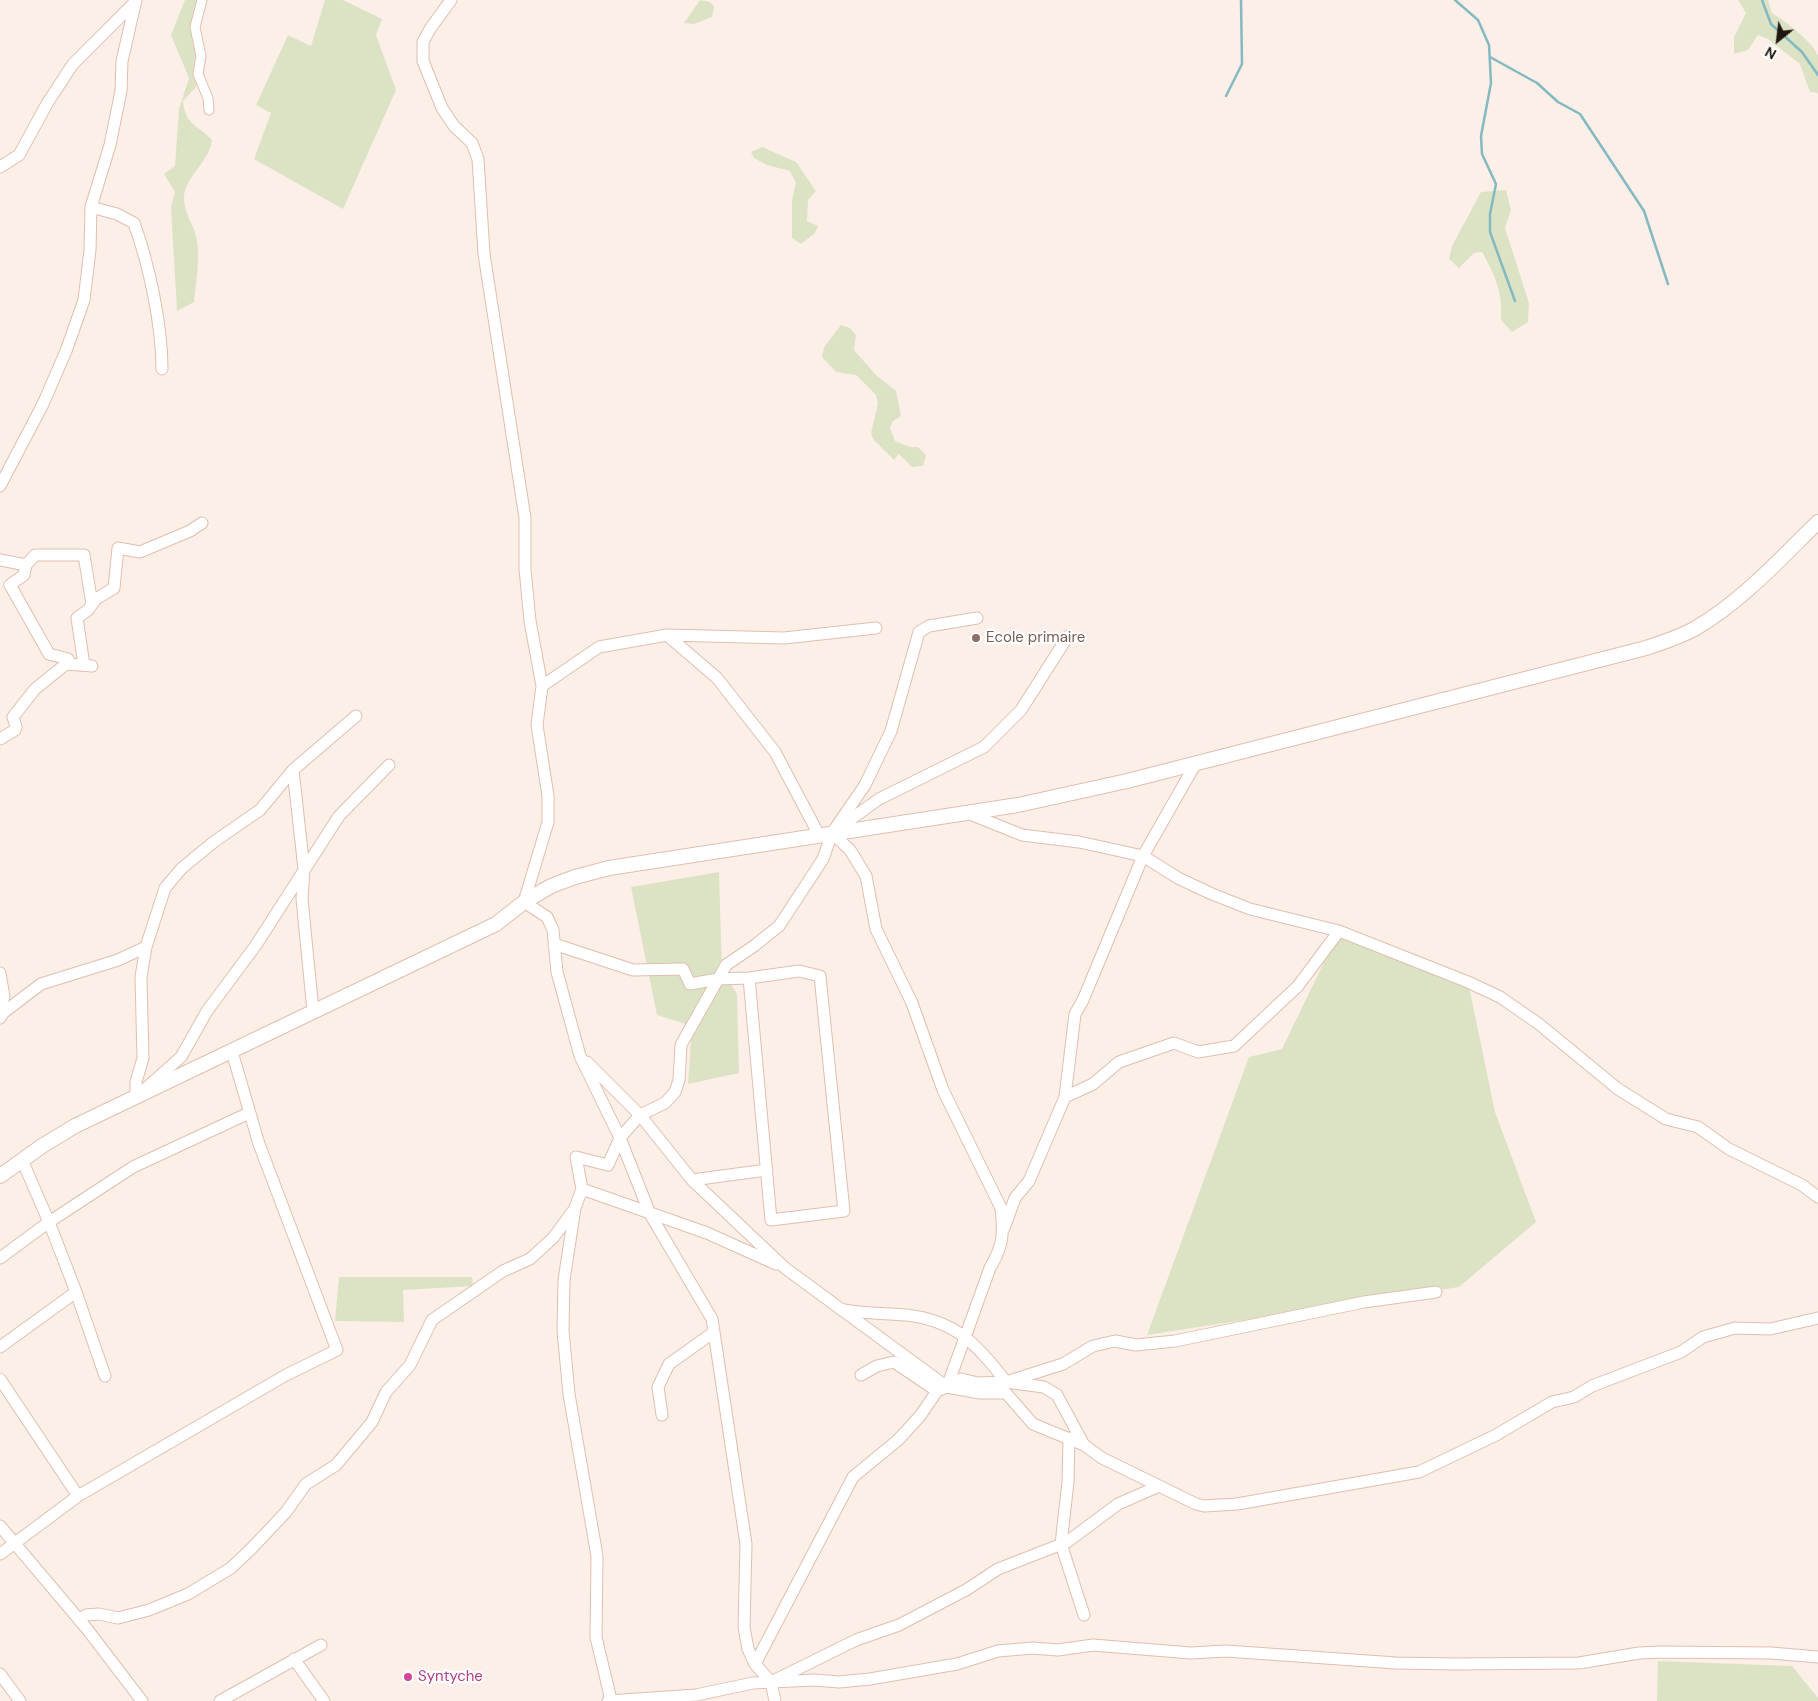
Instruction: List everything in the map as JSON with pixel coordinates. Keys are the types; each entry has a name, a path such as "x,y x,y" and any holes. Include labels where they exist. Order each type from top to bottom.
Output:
{"street":[{"path":"202,0 196,20 196,33 201,56 198,72 204,100 209,110"},
{"path":"451,0 423,42 423,61 442,108 454,126 472,143 478,159 484,254 525,518 525,569 530,621 542,686 537,725 548,796 548,822 524,902"},
{"path":"0,168 19,155 48,102 73,64 135,1"},
{"path":"0,486 43,404 66,350 84,300 90,250 91,207 110,145 121,91 122,61 135,1"},
{"path":"91,207 117,214 134,223 153,295 162,345 162,369"},
{"path":"0,1176 75,1126 496,924 524,902 559,883 609,868 826,834 970,814 1127,781 1674,639 1701,625 1730,604 1818,522"},
{"path":"92,604 84,555 35,555 26,565 24,575 10,585 49,654 67,662 88,666 77,618 92,604 96,599 114,588 118,548 140,552 202,523"},
{"path":"0,560 26,565"},
{"path":"977,618 929,626 919,632 888,738 865,785 826,834 823,859 779,926 754,946 726,964 681,1044 679,1080 675,1092 665,1102 640,1115 620,1138 608,1165 576,1157 582,1189 575,1208 564,1280 563,1331 569,1394 597,1556 596,1637 610,1701 696,1695 753,1683 815,1680 839,1682 870,1679 957,1664 998,1651 1034,1648 1058,1650 1093,1645 1191,1653 1226,1651 1456,1664 1579,1663 1638,1653 1660,1652 1771,1653 1818,1658"},
{"path":"542,686 599,647 667,635 784,638 876,628"},
{"path":"0,739 15,730 13,717 35,689 67,662 80,631"},
{"path":"667,635 717,678 775,752 826,834 850,850 866,876 876,929 912,1003 943,1090 1000,1208 1004,1230"},
{"path":"826,834 879,799 984,747 1021,710 1068,636"},
{"path":"136,1097 136,1082 143,1058 141,977 146,947 165,888 182,868 215,841 260,810 293,770 356,716"},
{"path":"755,1664 853,1476 898,1440 942,1389 966,1336 990,1268 1000,1250 1004,1230 1015,1198 1029,1181 1065,1097 1075,1014 1083,1000 1144,856 1196,763"},
{"path":"136,1097 181,1057 207,1010 256,945 339,816 389,766"},
{"path":"293,770 304,868 302,900 313,1012"},
{"path":"970,814 1022,835 1079,842 1144,856 1178,878 1219,897 1250,909 1338,931 1468,982 1500,997 1539,1024 1618,1089 1666,1119 1698,1127 1729,1149 1802,1185 1818,1197"},
{"path":"524,902 547,917 553,930 557,972 580,1056 620,1138 650,1214 712,1319 746,1544 744,1627 748,1649 755,1664 771,1682 775,1701"},
{"path":"1065,1097 1093,1084 1118,1062 1174,1043 1198,1052 1234,1046 1298,986 1338,931"},
{"path":"554,944 633,970 683,969 690,984 718,979 749,978 799,971 820,976 844,1210 771,1220 749,978"},
{"path":"0,1018 3,1013 42,984 118,960 146,947"},
{"path":"0,973 4,996 0,1007"},
{"path":"0,1554 16,1544 78,1496 286,1375 336,1350 333,1335 259,1144 232,1052"},
{"path":"580,1056 640,1115 692,1180 785,1268 942,1389"},
{"path":"0,1258 49,1222 133,1167 249,1113"},
{"path":"22,1160 49,1222 76,1292 105,1376"},
{"path":"692,1180 767,1170"},
{"path":"582,1189 707,1234 785,1268"},
{"path":"79,1620 86,1615 99,1614 118,1618 149,1610 188,1594 231,1568 286,1512 306,1484 336,1466 372,1422 386,1392 410,1365 432,1320 503,1271 530,1259 553,1238 575,1208"},
{"path":"0,1347 76,1292"},
{"path":"1006,1382 1063,1364 1093,1346 1114,1341 1136,1345 1176,1341 1364,1302 1436,1292"},
{"path":"840,1310 865,1314 906,1315 934,1320 966,1336 1006,1382"},
{"path":"862,1375 877,1366 894,1362 942,1389 980,1393 1006,1393 1033,1424 1084,1445 1102,1458 1182,1498 1204,1506 1237,1504 1418,1472 1496,1435 1552,1402 1574,1397 1592,1386 1681,1352 1703,1337 1735,1328 1770,1329 1818,1318"},
{"path":"662,1415 658,1387 669,1364 714,1332"},
{"path":"0,1379 78,1496"},
{"path":"942,1389 961,1379 978,1383 1006,1382 1044,1387 1057,1395 1084,1445"},
{"path":"1069,1438 1068,1482 1061,1544 1084,1615"},
{"path":"771,1682 856,1640 899,1624 966,1590 998,1569 1067,1542 1128,1498 1158,1486"},
{"path":"0,1526 79,1620 142,1701"},
{"path":"220,1701 321,1645"},
{"path":"294,1659 324,1701"},
{"path":"0,1674 20,1701"}],"green space":[{"path":"185,0 202,0 198,24 196,87 183,101 184,109 193,124 212,140 206,156 185,191 185,209 195,231 198,269 194,302 177,311 171,207 175,192 164,174 175,166 179,109 189,78 171,35"},
{"path":"325,0 343,0 382,19 376,35 396,90 343,209 254,159 271,113 256,105 288,35 311,46"},
{"path":"700,0 710,2 714,6 712,17 694,24 684,23"},
{"path":"1738,0 1768,0 1772,13 1791,26 1811,45 1818,56 1818,93 1810,92 1800,64 1768,39 1758,35 1748,50 1734,54 1734,37 1746,13"},
{"path":"762,147 796,162 816,191 808,200 807,221 818,226 815,233 801,244 792,238 792,200 796,183 790,171 767,165 754,158 751,152"},
{"path":"1506,190 1511,210 1505,228 1529,303 1528,322 1512,332 1501,320 1501,301 1497,284 1482,252 1474,253 1459,268 1449,259 1452,246 1481,192"},
{"path":"841,325 850,328 856,335 854,350 876,375 896,391 901,416 893,421 890,428 895,441 910,447 918,447 926,455 923,466 912,467 899,454 894,460 873,439 871,433 878,403 876,395 856,375 836,372 822,357 824,347"},
{"path":"719,872 722,970 737,994 739,1073 688,1084 692,1026 657,1015 631,887"},
{"path":"1339,931 1468,982 1495,1112 1536,1222 1459,1287 1147,1335 1249,1057 1282,1049"},
{"path":"339,1277 472,1277 473,1286 403,1290 404,1322 335,1321"},
{"path":"1658,1661 1792,1666 1818,1698 1818,1701 1657,1701"}],"waterway":[{"path":"1226,96 1242,64 1241,0"},
{"path":"1455,0 1478,20 1489,45 1491,83 1481,136 1482,154 1496,184 1490,214 1490,232 1515,301"},
{"path":"1762,0 1771,24 1802,52 1818,75"},
{"path":"1490,57 1537,83 1558,102 1580,114 1644,211 1668,284"}],"place":[{"name":"Ecole primaire","path":"976,638"},
{"name":"Syntyche","path":"408,1677"}]}
